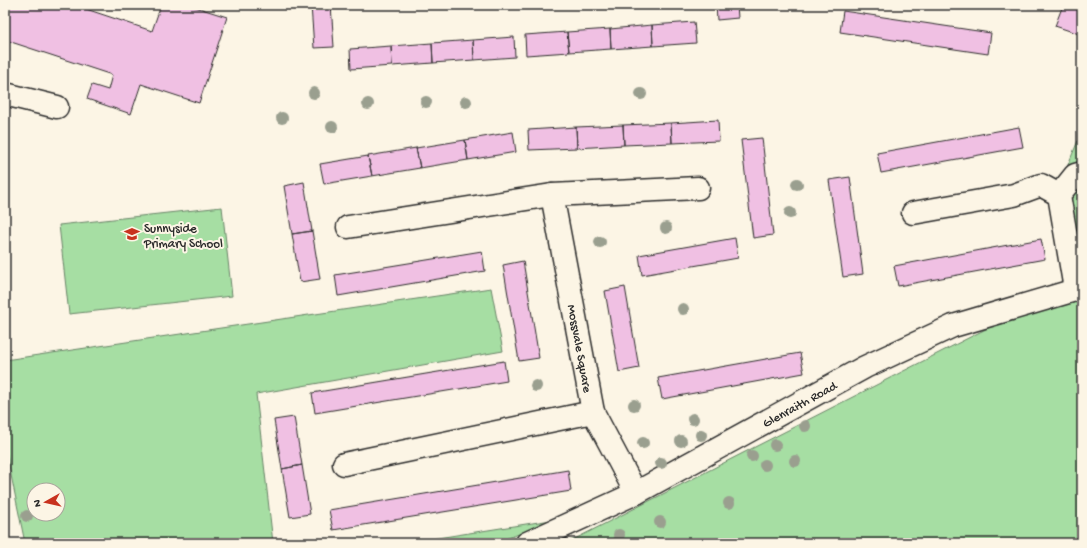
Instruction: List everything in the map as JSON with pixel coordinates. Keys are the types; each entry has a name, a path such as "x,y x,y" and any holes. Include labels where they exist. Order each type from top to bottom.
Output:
{"street":[{"path":"5,94 57,107"},
{"path":"1059,195 1075,174 1082,173"},
{"path":"913,213 1014,196 1041,185 1059,195 1079,289"},
{"path":"348,227 552,195 698,188"},
{"name":"Mossvale Square","path":"552,195 593,412 636,493"},
{"name":"Glenraith Road","path":"527,543 636,493 865,367 953,326 1079,289"},
{"path":"344,464 593,412"}],"green space":[{"path":"1082,131 1082,543 567,543 1072,285 1060,184"},
{"path":"222,207 232,296 69,314 59,225"},
{"path":"491,288 503,351 256,394 273,543 25,543 5,446 5,360"},
{"path":"564,518 494,543 406,543"}],"building":[{"path":"7,5 74,5 152,31 161,5 189,5 227,17 199,103 141,84 131,114 87,99 92,85 108,90 112,75 5,40 5,11"},
{"path":"311,5 331,5 334,47 314,48"},
{"path":"716,5 737,5 738,18 717,20"},
{"path":"1063,5 1082,5 1082,35 1055,26"},
{"path":"843,11 991,33 988,54 840,32"},
{"path":"694,22 696,43 653,46 652,25"},
{"path":"652,25 653,46 611,49 610,29"},
{"path":"610,29 611,49 569,52 567,32"},
{"path":"567,32 569,52 526,55 525,35"},
{"path":"514,37 515,57 474,60 473,40"},
{"path":"473,40 474,60 433,63 432,43"},
{"path":"432,43 433,63 392,66 391,46"},
{"path":"391,46 392,66 351,69 350,49"},
{"path":"718,120 719,141 672,143 671,123"},
{"path":"671,123 672,143 624,145 623,125"},
{"path":"623,125 624,145 577,148 576,127"},
{"path":"576,127 577,148 529,150 528,130"},
{"path":"1019,127 1023,147 881,173 877,153"},
{"path":"513,132 516,152 468,160 465,140"},
{"path":"762,138 773,235 753,238 741,140"},
{"path":"465,140 468,160 420,168 416,148"},
{"path":"416,148 420,168 372,176 368,156"},
{"path":"368,156 372,176 324,184 320,164"},
{"path":"850,177 863,274 843,277 829,180"},
{"path":"304,182 312,231 292,234 284,186"},
{"path":"312,231 320,279 300,282 292,234"},
{"path":"735,238 738,258 642,275 639,255"},
{"path":"1041,239 1045,259 898,286 894,266"},
{"path":"482,251 485,271 338,296 335,275"},
{"path":"523,261 539,358 519,361 503,265"},
{"path":"625,287 639,368 619,372 605,291"},
{"path":"800,353 804,373 662,399 658,378"},
{"path":"504,361 507,381 315,413 312,393"},
{"path":"294,417 302,465 282,469 274,420"},
{"path":"302,465 310,514 290,517 282,469"},
{"path":"568,470 571,491 333,530 329,510"}],"place":[{"name":"Sunnyside Primary School","path":"132,234"}]}
